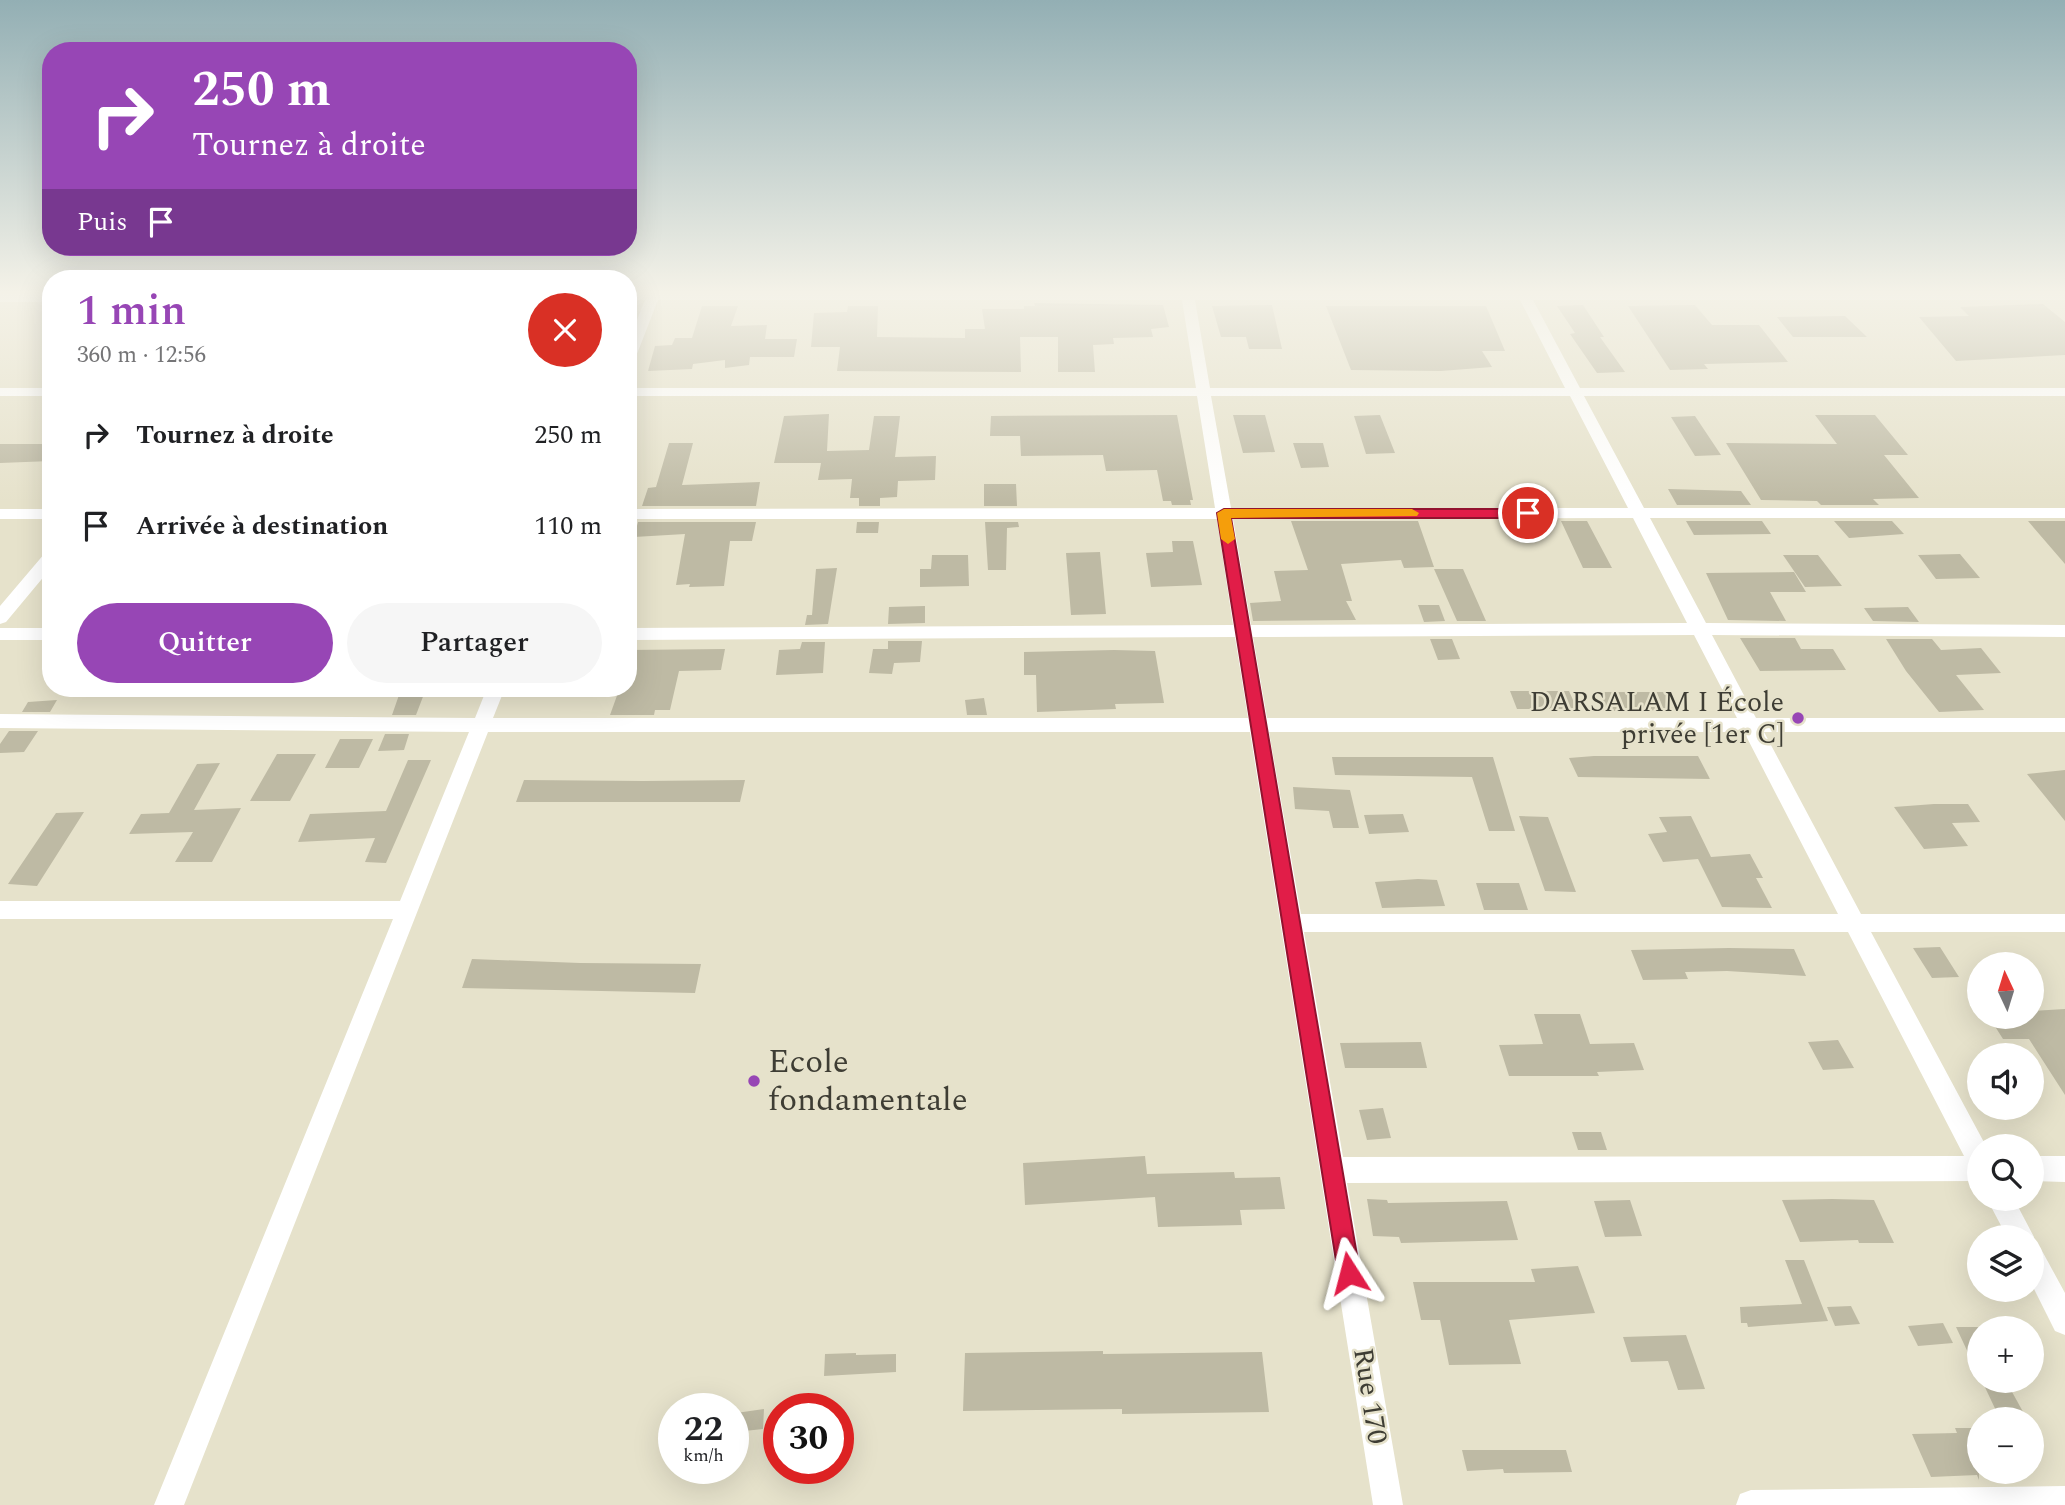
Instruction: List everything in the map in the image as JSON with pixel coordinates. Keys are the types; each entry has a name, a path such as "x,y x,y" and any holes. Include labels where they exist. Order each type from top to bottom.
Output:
{"street":[{"name":"Rue 170","path":"1199,362 1388,1505"},
{"path":"1558,362 1967,1136"},
{"path":"0,392 42,392"},
{"path":"637,392 2065,392"},
{"path":"637,514 2065,513"},
{"path":"0,514 42,514"},
{"path":"0,618 42,568"},
{"path":"637,634 1699,629 2065,631"},
{"path":"0,634 42,634"},
{"path":"169,1505 493,697"},
{"path":"0,721 482,725 2065,725"},
{"path":"0,910 407,910"},
{"path":"1290,923 2065,923"},
{"path":"2044,1170 2065,1169"},
{"path":"1332,1170 1967,1170"},
{"path":"2044,1281 2065,1321"},
{"path":"1751,1505 2065,1501"}],"building":[{"path":"650,362 707,362 693,364 692,369 648,371"},
{"path":"725,362 749,362 749,365 725,368"},
{"path":"838,362 1021,362 1021,372 837,371"},
{"path":"1058,362 1094,362 1095,372 1058,372"},
{"path":"1348,362 1489,362 1492,367 1441,371 1351,370"},
{"path":"1590,362 1618,362 1625,372 1597,373"},
{"path":"1665,362 1778,362 1704,364 1708,369 1670,370"},
{"path":"829,414 827,451 869,450 874,416 900,416 895,457 936,456 935,480 898,481 897,497 880,498 880,506 859,506 859,498 850,498 852,479 818,480 821,463 774,463 784,416"},
{"path":"1177,415 1193,500 1190,500 1191,505 1172,505 1171,501 1163,501 1157,470 1106,471 1103,455 1021,456 1020,436 990,436 991,416"},
{"path":"1233,415 1265,415 1275,452 1243,453"},
{"path":"1380,415 1395,453 1366,454 1354,416"},
{"path":"1815,415 1875,415 1908,455 1884,455 1919,498 1873,499 1879,505 1821,505 1817,501 1761,500 1726,443 1837,444"},
{"path":"1695,416 1721,455 1695,456 1671,417"},
{"path":"669,443 693,443 682,485 760,482 756,506 642,506 648,488 656,487"},
{"path":"1293,443 1323,443 1329,467 1301,468"},
{"path":"0,444 42,444 42,461 0,463"},
{"path":"984,484 1016,484 1017,506 984,506"},
{"path":"1668,489 1741,491 1751,505 1677,505"},
{"path":"1291,521 1418,521 1434,567 1404,568 1401,560 1341,564 1352,601 1346,601 1356,620 1253,621 1250,603 1281,601 1274,571 1308,570"},
{"path":"1561,521 1587,521 1612,568 1583,568"},
{"path":"1686,521 1762,521 1771,534 1694,535"},
{"path":"1834,521 1892,521 1904,534 1849,538"},
{"path":"2028,521 2065,521 2065,564"},
{"path":"638,522 756,522 752,541 730,541 724,586 676,585 685,534 637,537"},
{"path":"857,522 879,522 878,533 856,533"},
{"path":"985,522 1018,522 1019,527 1007,528 1006,570 988,570"},
{"path":"1172,541 1193,541 1202,585 1151,587 1146,553 1173,552"},
{"path":"1100,552 1106,614 1071,615 1066,553"},
{"path":"1960,554 1980,578 1936,579 1918,555"},
{"path":"932,555 968,555 969,586 920,587 920,569 931,569"},
{"path":"1783,555 1818,555 1842,586 1805,587"},
{"path":"837,568 828,624 805,625 807,615 812,615 816,569"},
{"path":"1434,569 1463,569 1486,621 1457,621"},
{"path":"1794,572 1806,592 1770,592 1786,621 1728,620 1706,573"},
{"path":"1418,605 1439,605 1445,621 1424,622"},
{"path":"925,606 925,623 888,624 889,607"},
{"path":"1908,607 1919,622 1873,621 1864,608"},
{"path":"1740,638 1795,638 1801,649 1833,649 1846,670 1760,671"},
{"path":"1430,639 1452,639 1460,659 1438,660"},
{"path":"1886,639 1932,639 1941,650 1981,648 2001,673 1956,675 1984,710 1939,712 1906,671"},
{"path":"888,641 922,641 920,662 894,663 892,674 869,673 873,649 888,649"},
{"path":"802,642 825,642 823,673 776,675 779,650 800,649"},
{"path":"725,649 721,670 679,671 670,710 655,710 654,715 610,715 616,697 637,697 637,650"},
{"path":"1155,651 1164,703 1115,704 1116,709 1037,712 1036,675 1024,675 1024,652"},
{"path":"1510,691 1569,691 1577,709 1517,709"},
{"path":"1599,692 1672,692 1681,710 1607,711"},
{"path":"398,697 423,697 416,715 392,715"},
{"path":"984,698 987,715 967,715 965,700"},
{"path":"57,700 50,712 22,712 28,702"},
{"path":"9,731 38,731 24,752 0,753 0,744"},
{"path":"385,734 409,734 404,750 378,751"},
{"path":"340,739 373,739 359,768 325,768"},
{"path":"277,754 316,754 290,801 250,801"},
{"path":"1698,756 1710,779 1578,777 1569,758"},
{"path":"1332,757 1493,757 1515,831 1489,831 1472,777 1335,775"},
{"path":"408,760 431,760 386,863 365,862 375,838 298,842 310,814 386,811"},
{"path":"220,763 194,810 241,808 212,862 175,862 193,832 129,834 141,814 169,813 197,764"},
{"path":"2065,770 2065,821 2027,774"},
{"path":"524,780 745,780 740,802 516,802"},
{"path":"1293,787 1350,790 1359,828 1333,828 1329,811 1295,809"},
{"path":"1968,804 1980,822 1952,823 1968,846 1924,849 1894,807"},
{"path":"84,812 37,886 8,884 56,813"},
{"path":"1403,814 1409,832 1369,834 1364,815"},
{"path":"1519,816 1548,817 1576,892 1545,891"},
{"path":"1691,816 1711,857 1750,854 1763,878 1756,878 1772,908 1722,907 1698,859 1663,862 1648,834 1667,832 1659,817"},
{"path":"1437,880 1445,906 1382,908 1375,882"},
{"path":"1476,883 1519,883 1528,910 1484,910"},
{"path":"1940,947 1959,977 1932,978 1913,948"},
{"path":"1794,949 1806,976 1727,971 1685,972 1688,979 1643,980 1631,950"},
{"path":"472,959 701,964 695,993 462,988"},
{"path":"2065,1009 2065,1095 2044,1062 2044,1043 2032,1043 2029,1039 2003,1039 1997,1029 2044,1029 2044,1010"},
{"path":"1534,1014 1580,1014 1590,1044 1634,1043 1644,1070 1597,1072 1599,1076 1509,1076 1499,1045 1543,1044"},
{"path":"1838,1040 1854,1068 1823,1070 1808,1042"},
{"path":"1421,1042 1427,1068 1345,1068 1340,1043"},
{"path":"1383,1108 1391,1138 1367,1140 1359,1110"},
{"path":"1572,1132 1601,1132 1607,1150 1578,1150"},
{"path":"1145,1156 1147,1174 1234,1172 1235,1178 1280,1177 1285,1209 1240,1210 1242,1225 1158,1227 1155,1197 1025,1205 1023,1163"},
{"path":"1367,1199 1387,1200 1388,1203 1507,1201 1518,1240 1401,1243 1399,1237 1373,1236"},
{"path":"1630,1200 1642,1236 1605,1237 1594,1201"},
{"path":"1782,1200 1874,1200 1894,1243 1859,1243 1858,1240 1800,1242"},
{"path":"1785,1260 1804,1260 1828,1321 1748,1327 1747,1323 1741,1323 1740,1307 1802,1304"},
{"path":"1578,1266 1595,1313 1509,1320 1521,1364 1449,1365 1440,1320 1421,1320 1413,1282 1535,1282 1531,1269"},
{"path":"1851,1306 1860,1324 1835,1326 1827,1307"},
{"path":"1943,1323 1953,1343 1918,1346 1908,1326"},
{"path":"1956,1327 1967,1327 1967,1350"},
{"path":"1686,1335 1705,1389 1678,1390 1668,1361 1631,1362 1623,1337"},
{"path":"1103,1351 1103,1354 1262,1352 1269,1412 1122,1414 1122,1409 963,1411 965,1353"},
{"path":"825,1354 896,1354 896,1372 824,1376"},
{"path":"1988,1393 2013,1393 2020,1407 1994,1407"},
{"path":"763,1409 763,1429 749,1430 749,1411"},
{"path":"1955,1428 1967,1428 1967,1475 1931,1477 1912,1434 1957,1433"},
{"path":"1462,1450 1566,1450 1572,1472 1504,1473 1503,1469 1467,1471"}],"slow traffic":[{"path":"1228,539 1224,513 1412,513"}],"place":[{"name":"DARSALAM I École privée [1er C]","path":"1798,718"},
{"name":"Ecole fondamentale","path":"754,1081"}],"route":[{"path":"1349,1273 1224,513 1528,513"}]}
